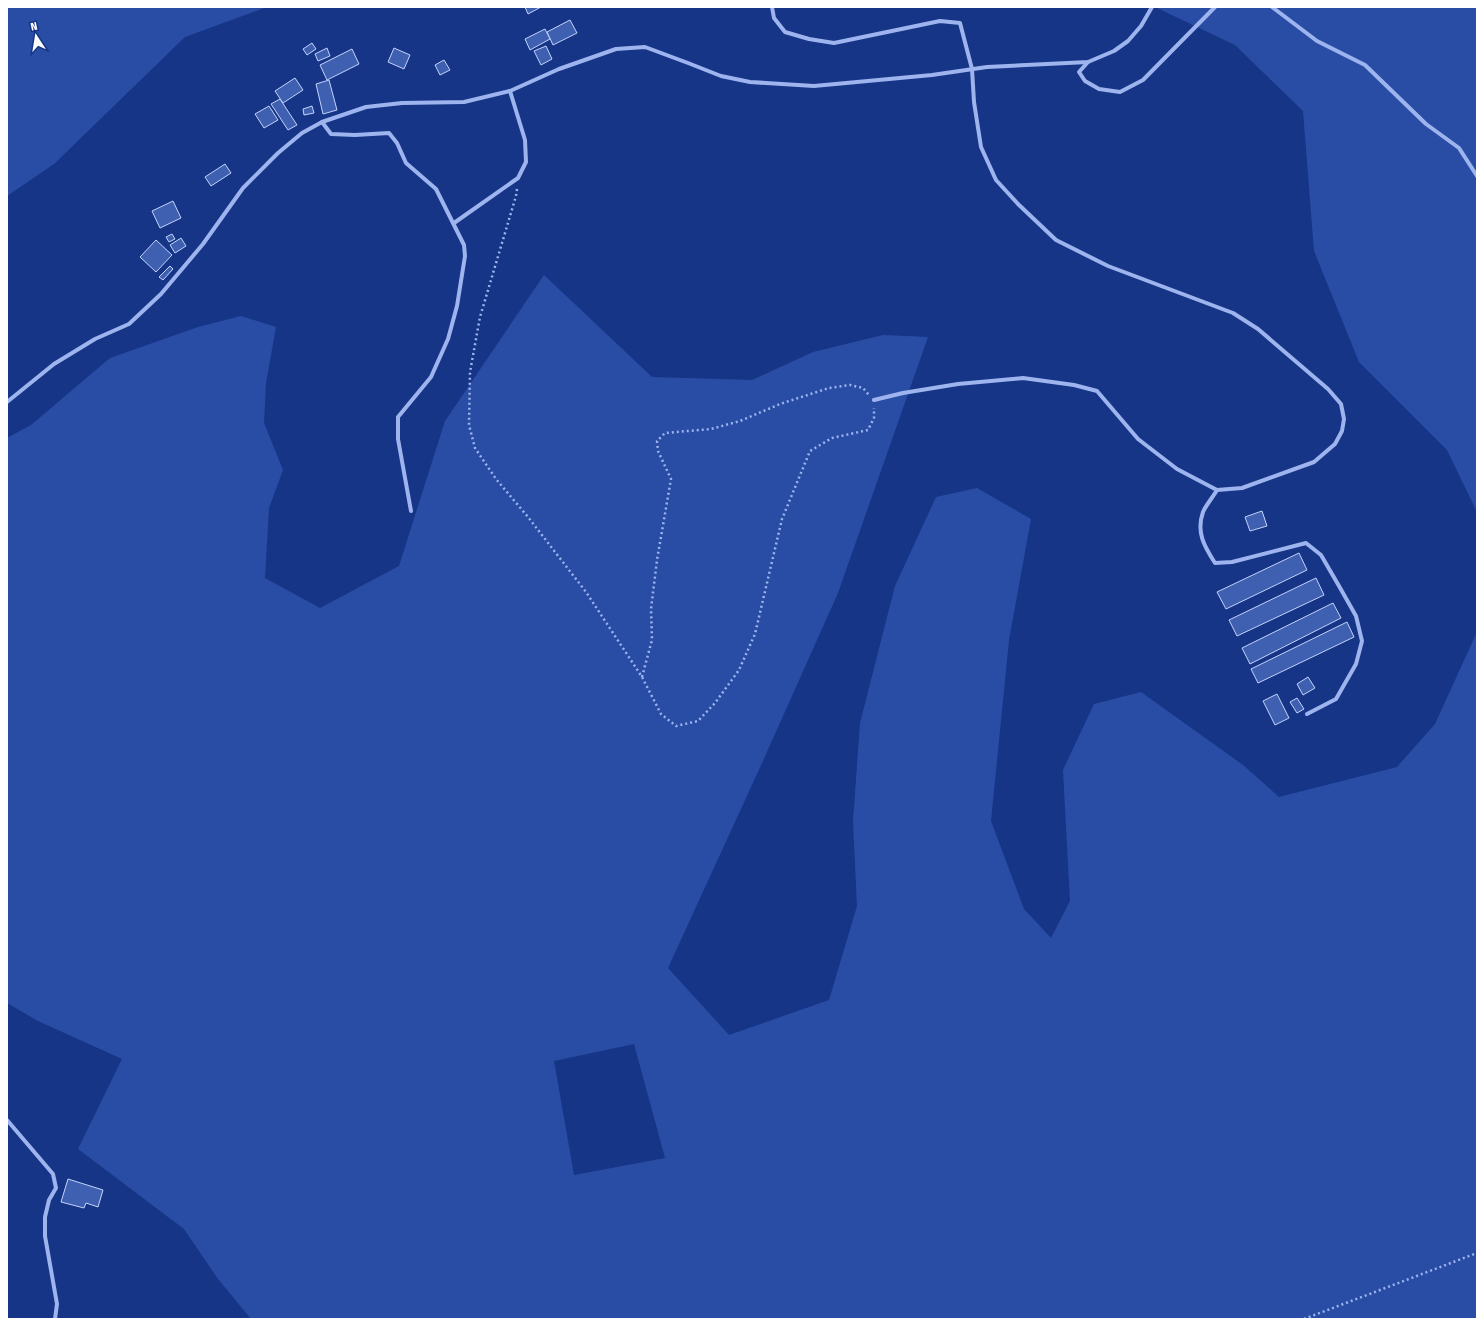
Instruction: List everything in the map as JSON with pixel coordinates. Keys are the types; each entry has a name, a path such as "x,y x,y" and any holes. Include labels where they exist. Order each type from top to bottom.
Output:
{"street":[{"path":"772,7 774,18 785,32 809,40 834,43 940,21 960,22 972,69 974,102 981,147 996,180 1018,204 1056,240 1108,266 1233,313 1268,336 1328,389 1341,404 1344,419 1342,431 1335,444 1314,462 1242,488 1217,490 1177,469 1138,438 1097,391 1090,389 1074,385 1023,378 958,384 903,393 874,400"},
{"path":"7,402 54,364 95,338 129,324 165,289 202,244 243,188 278,153 302,133 322,122 366,107 402,102 464,102 510,91 559,69 616,48 645,47 721,76 758,83 814,86 932,75 972,69 1088,62 1114,51 1128,41 1141,26 1152,7"},
{"path":"1088,62 1079,72 1085,81 1099,89 1120,92 1143,80 1215,7"},
{"path":"1272,7 1317,40 1365,65 1426,124 1460,148 1477,176"},
{"path":"454,223 518,178 526,162 526,140 510,91"},
{"path":"322,122 331,134 389,134 396,143 406,163 436,189 464,245 466,256 457,306 448,339 431,377 398,417 398,439 411,511"},
{"path":"1217,490 1203,512 1200,530 1204,546 1215,563 1232,562 1306,543 1321,554 1356,616 1362,641 1356,664 1336,699 1307,714"},
{"path":"7,1120 52,1174 56,1188 49,1200 45,1217 45,1236 56,1304 55,1319"}],"path":[{"path":"518,178 516,196 479,325 470,372 469,425 475,448 496,480 528,517 586,592 642,678 661,714 676,726 698,721 715,704 739,670 755,634 782,519 810,451 832,438 868,430 874,418 874,400 863,388 850,385 829,388 780,404 740,421 711,429 665,433 657,442 658,451 671,479 656,560 650,609 652,640 642,678"},
{"path":"1304,1319 1477,1253"}],"shaded area":[{"path":"7,7 267,7 185,37 54,164 7,196"},
{"path":"1155,7 1477,7 1477,512 1447,450 1359,362 1314,251 1303,111 1235,45"},
{"path":"544,275 652,377 752,380 813,352 883,335 928,337 838,593 668,968 729,1035 829,1000 857,906 853,822 860,723 895,586 936,497 977,488 1031,519 1009,640 991,821 1024,909 1051,938 1070,901 1063,770 1094,704 1141,692 1243,765 1279,797 1397,767 1435,724 1477,632 1477,1319 251,1319 218,1279 184,1229 78,1149 122,1059 38,1021 7,1003 7,438 31,425 110,358 198,327 241,316 276,327 266,383 264,423 283,470 269,508 265,578 320,608 399,566 445,421","holes":["634,1044 665,1158 574,1175 554,1061"]}],"building":[{"path":"525,7 541,7 528,14"},
{"path":"570,20 577,33 553,45 547,32"},
{"path":"545,29 550,39 530,50 525,39"},
{"path":"312,43 316,49 307,55 303,49"},
{"path":"546,46 552,59 541,65 534,51"},
{"path":"327,48 330,56 318,61 315,54"},
{"path":"394,48 410,55 404,69 388,62"},
{"path":"352,49 359,64 327,80 320,65"},
{"path":"444,60 450,70 440,75 435,65"},
{"path":"295,78 303,90 283,103 275,91"},
{"path":"329,80 337,110 323,114 316,84"},
{"path":"280,99 297,125 288,130 271,104"},
{"path":"269,106 278,120 264,128 255,114"},
{"path":"312,106 314,113 304,115 303,109"},
{"path":"225,164 231,173 211,186 205,177"},
{"path":"173,201 181,218 160,228 152,211"},
{"path":"172,234 175,239 169,242 166,237"},
{"path":"181,238 186,246 175,253 170,245"},
{"path":"156,240 172,255 156,272 140,257"},
{"path":"170,266 173,269 163,280 159,277"},
{"path":"1262,511 1267,526 1250,531 1245,517"},
{"path":"1299,553 1307,570 1226,609 1217,592"},
{"path":"1316,578 1324,595 1237,636 1229,620"},
{"path":"1333,603 1341,618 1250,664 1242,648"},
{"path":"1347,622 1354,637 1258,683 1251,669"},
{"path":"1308,677 1315,688 1303,695 1297,684"},
{"path":"1277,694 1289,718 1275,725 1263,701"},
{"path":"1297,698 1304,709 1297,713 1290,702"},
{"path":"68,1179 103,1190 98,1207 86,1203 84,1208 61,1202"}]}
